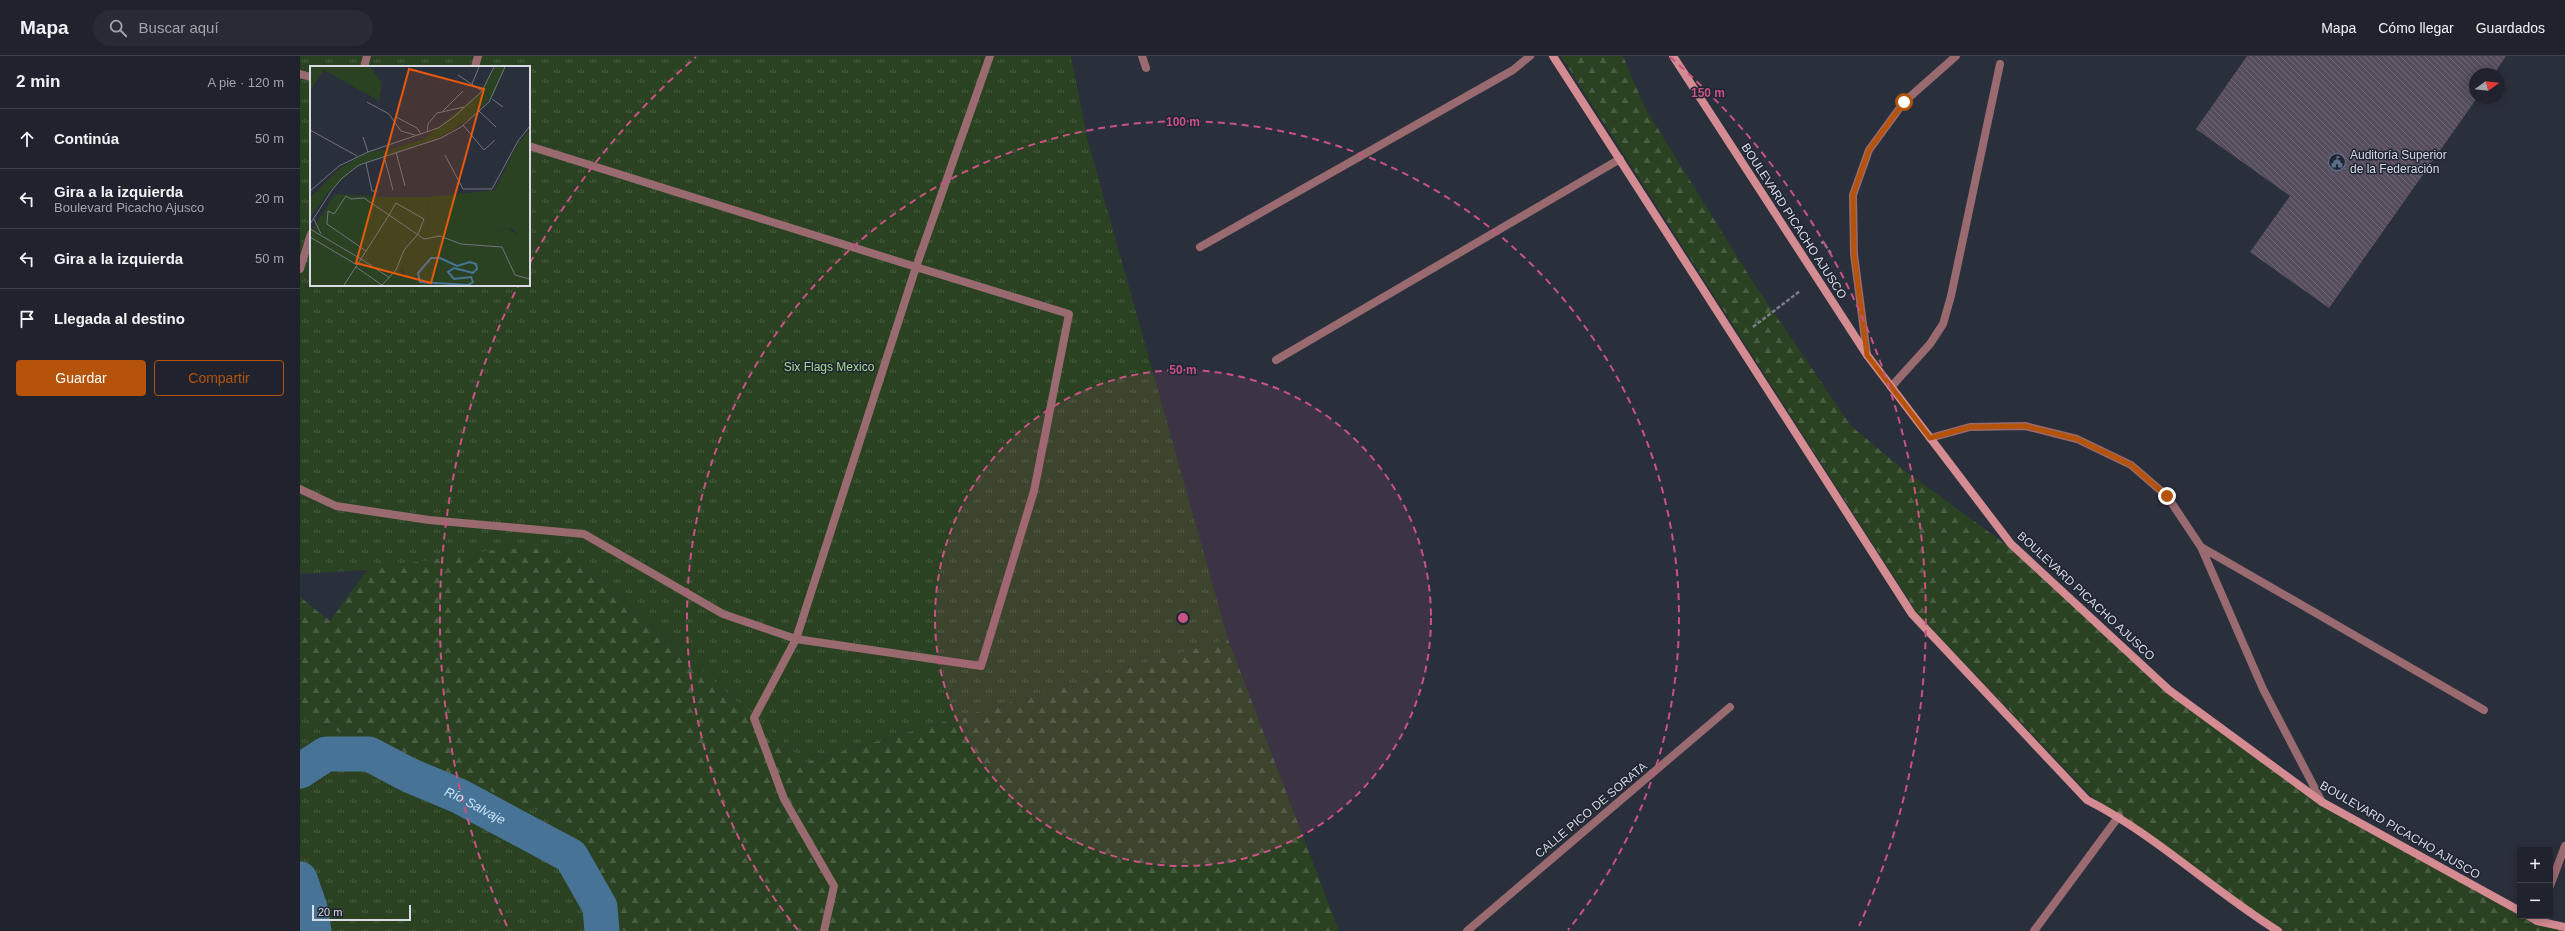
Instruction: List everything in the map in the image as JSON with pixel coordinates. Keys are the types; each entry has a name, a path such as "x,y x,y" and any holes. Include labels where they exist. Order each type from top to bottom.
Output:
{"main road":[{"path":"1553,56 1912,614 2087,800 2119,816 2247,912 2278,931"},
{"name":"BOULEVARD PICACHO AJUSCO","path":"1672,56 1867,355 2011,544 2169,690 2322,802 2517,909"},
{"path":"2541,919 2565,927"}],"street":[{"path":"364,66 367,56"},
{"path":"475,66 478,56"},
{"path":"824,931 834,886 784,799 754,718 796,639 916,267 990,56"},
{"path":"1142,56 1146,68"},
{"path":"1200,247 1513,70 1530,56"},
{"path":"1867,355 1854,254 1853,195 1869,150 1886,126 1904,102 1956,56"},
{"path":"1891,387 1930,344 1942,324 1951,296 2000,64"},
{"path":"300,74 310,77"},
{"path":"300,489 344,507 429,520 584,534 722,614 796,639 981,666 1034,491 1069,314 530,146"},
{"path":"1276,360 1620,159"},
{"path":"300,269 310,237"},
{"path":"1930,438 1970,427 2025,426 2077,439 2131,465 2167,496 2201,547 2263,689 2322,802"},
{"path":"2201,547 2484,710"},
{"name":"CALLE PICO DE SORATA","path":"1468,931 1730,708"},
{"path":"2034,931 2119,816"},
{"path":"2551,883 2565,846"}],"path":[{"path":"1748,330 1806,287"}],"green space":[{"name":"Six Flags Mexico","path":"300,56 1071,56 1087,138 1228,639 806,762 574,557 300,574"},
{"path":"1561,56 1623,56 1645,108 1751,279 1851,426 1904,470 2008,546 2169,691 2322,802 2517,914 2517,919 2526,919 2539,925 2565,931 2285,931 2249,909 2091,796 1917,613"},
{"path":"500,549 540,549 574,557 806,762 1228,639 1339,931 623,931 578,826 300,716 300,597 330,621 367,570"},
{"path":"300,716 578,826 623,931 300,931"}],"building":[{"name":"Auditoría Superior de la Federación","path":"2247,56 2506,56 2498,68 2469,68 2469,104 2473,104 2329,308 2250,252 2290,196 2196,129"}],"waterway":[{"name":"Río Salvaje","path":"300,771 326,754 369,754 409,775 459,796 571,856 600,907 602,931"},
{"name":"Río Salvaje","path":"300,879 310,908 314,931"}],"place":[{"name":"Auditoría Superior de la Federación","path":"2337,162"}],"route":[{"path":"1904,102 1869,150 1853,195 1854,254 1867,355 1930,438 1970,427 2025,426 2077,439 2131,465 2167,496"}]}
